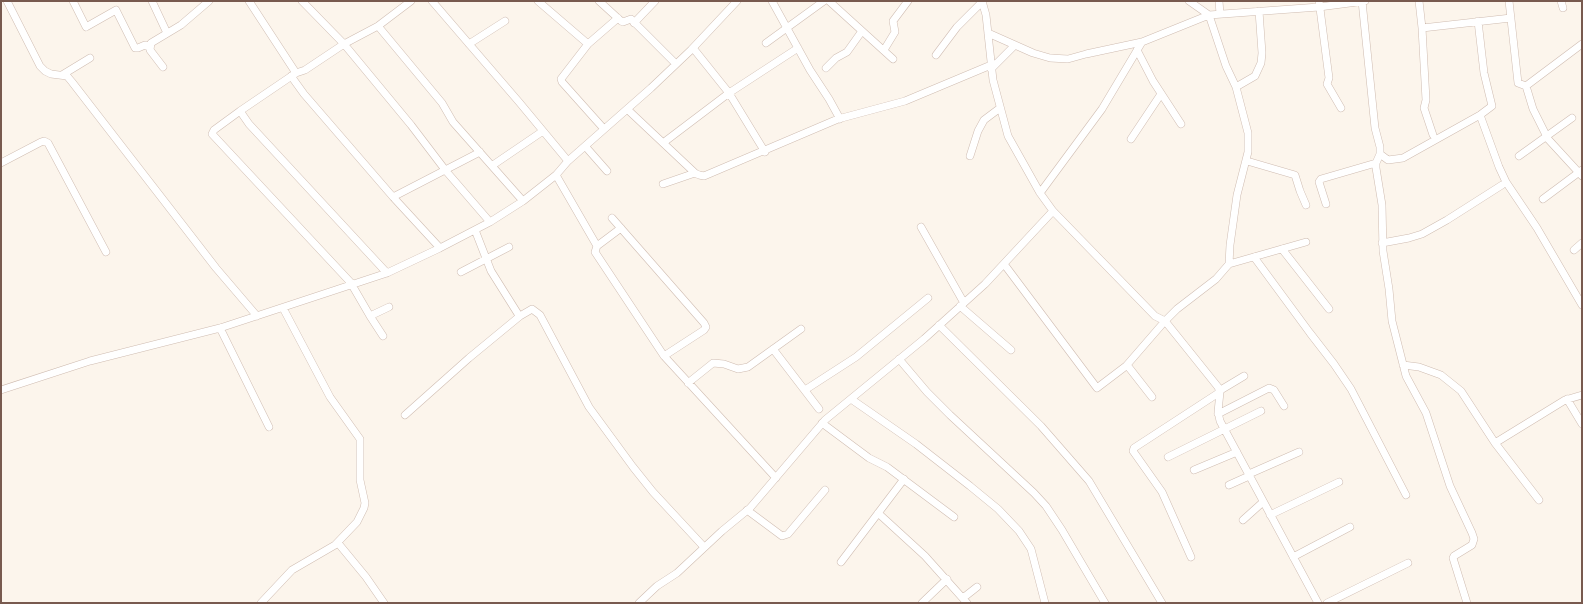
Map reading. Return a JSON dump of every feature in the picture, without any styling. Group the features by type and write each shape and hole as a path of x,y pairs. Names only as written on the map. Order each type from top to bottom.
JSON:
{"street":[{"path":"7,1 40,66 51,74 67,76 216,268 257,316"},
{"path":"73,1 86,27 116,10 135,48 144,45 149,47 163,67"},
{"path":"152,1 167,33"},
{"path":"149,47 151,43 181,25 209,1"},
{"path":"249,1 304,94 393,198 440,248"},
{"path":"302,1 344,44 411,125 446,171 490,222"},
{"path":"383,336 353,285 212,134 214,130 240,111 293,75 305,70 344,44 378,26 411,1"},
{"path":"432,1 568,161"},
{"path":"538,1 588,44"},
{"path":"600,1 623,22 631,19 676,64"},
{"path":"634,22 655,1"},
{"path":"1,390 90,361 220,328 353,285 387,273 475,230 523,201 556,175 568,161 651,88 693,48 737,1"},
{"path":"772,1 823,92 830,99 840,119"},
{"path":"766,43 824,1"},
{"path":"829,1 893,59"},
{"path":"884,50 895,32 893,21 908,1"},
{"path":"982,1 986,15 993,80 1008,136 1040,193 1053,211 1155,316 1166,321 1218,387 1218,414 1224,429 1318,603"},
{"path":"936,54 957,27 982,1"},
{"path":"1189,1 1209,15 1226,66 1236,87 1248,133 1247,161 1237,195 1229,264"},
{"path":"1219,1 1220,14"},
{"path":"988,33 1050,58 1068,59 1142,42 1209,15 1363,1 1375,128 1380,147 1380,154 1376,163 1382,205 1382,243 1392,321 1406,376 1426,413 1450,486 1474,539 1472,545 1453,558 1467,603"},
{"path":"1419,1 1426,100 1424,108 1433,135"},
{"path":"1510,1 1517,79 1518,83 1526,86"},
{"path":"1319,4 1329,78 1327,84 1341,108"},
{"path":"1236,87 1255,76 1261,63 1262,53 1259,11"},
{"path":"604,129 561,79 588,44 618,18"},
{"path":"1422,28 1511,18"},
{"path":"1380,154 1388,160 1403,158 1480,115 1488,110 1493,104 1484,73 1478,21"},
{"path":"469,44 505,22"},
{"path":"378,26 442,103 453,122 493,165 523,201"},
{"path":"826,68 836,58 847,52 862,31"},
{"path":"1040,193 1102,109 1142,42"},
{"path":"1526,86 1582,44"},
{"path":"627,109 695,173 704,176 765,152 840,119 905,101 991,67 1015,45"},
{"path":"693,48 729,93 765,152"},
{"path":"663,143 729,93 798,48"},
{"path":"1138,50 1153,82 1181,124"},
{"path":"62,75 90,58"},
{"path":"1526,86 1533,109 1547,137 1581,173 1543,199"},
{"path":"1131,140 1161,94"},
{"path":"970,156 978,131 984,120 1000,108"},
{"path":"240,111 249,124 387,273"},
{"path":"1480,115 1498,167 1506,182 1537,228 1582,305"},
{"path":"1519,156 1572,118"},
{"path":"493,165 543,131"},
{"path":"1,163 41,142 44,141 48,143 106,252"},
{"path":"585,146 607,171"},
{"path":"393,198 480,152"},
{"path":"1247,161 1295,175 1306,205"},
{"path":"1326,204 1319,182 1321,179 1376,163"},
{"path":"663,184 695,173"},
{"path":"556,175 597,246"},
{"path":"1382,243 1422,234 1502,185"},
{"path":"639,603 657,586 677,573 704,547 747,510 822,424 985,284 1053,211"},
{"path":"612,218 706,327 704,330 664,356"},
{"path":"921,227 962,304 1011,350"},
{"path":"621,228 597,246 594,252 664,356 776,478"},
{"path":"475,230 491,271 520,316"},
{"path":"1004,264 1095,387 1099,387 1127,365 1177,309 1216,279 1229,264 1306,242"},
{"path":"1574,250 1582,242"},
{"path":"461,272 509,247"},
{"path":"1282,249 1330,309"},
{"path":"1254,257 1351,389 1406,495"},
{"path":"804,390 856,357 928,298"},
{"path":"370,316 389,307"},
{"path":"261,603 292,570 338,543 357,522 365,503 360,480 360,439 330,398 283,308"},
{"path":"405,415 468,358 520,316 532,310 537,312 589,407 653,492 704,547"},
{"path":"939,325 1041,426 1089,481 1162,603"},
{"path":"220,328 269,427"},
{"path":"688,383 716,362 743,369 748,367 801,329"},
{"path":"773,349 819,409"},
{"path":"899,359 945,410 1046,506 1062,530 1104,603"},
{"path":"1127,365 1152,397"},
{"path":"1403,365 1419,367 1441,375 1456,386 1495,443 1539,500"},
{"path":"1191,557 1162,492 1133,451 1134,448 1244,376"},
{"path":"1218,414 1269,388 1274,390 1284,406"},
{"path":"1495,443 1567,399 1582,395"},
{"path":"851,399 916,444 970,486 998,509 1019,531 1031,549 1045,603"},
{"path":"1567,399 1582,424"},
{"path":"1168,457 1261,411"},
{"path":"822,424 869,458 887,467 954,517"},
{"path":"1194,470 1237,452"},
{"path":"1229,485 1299,452"},
{"path":"841,562 904,479"},
{"path":"1270,516 1339,482"},
{"path":"747,510 782,536 788,534 825,490"},
{"path":"1243,520 1263,502"},
{"path":"878,513 925,556 965,601 977,587"},
{"path":"1293,557 1350,527"},
{"path":"338,543 366,577 384,603"},
{"path":"1327,603 1408,563"},
{"path":"922,603 947,579"}]}
